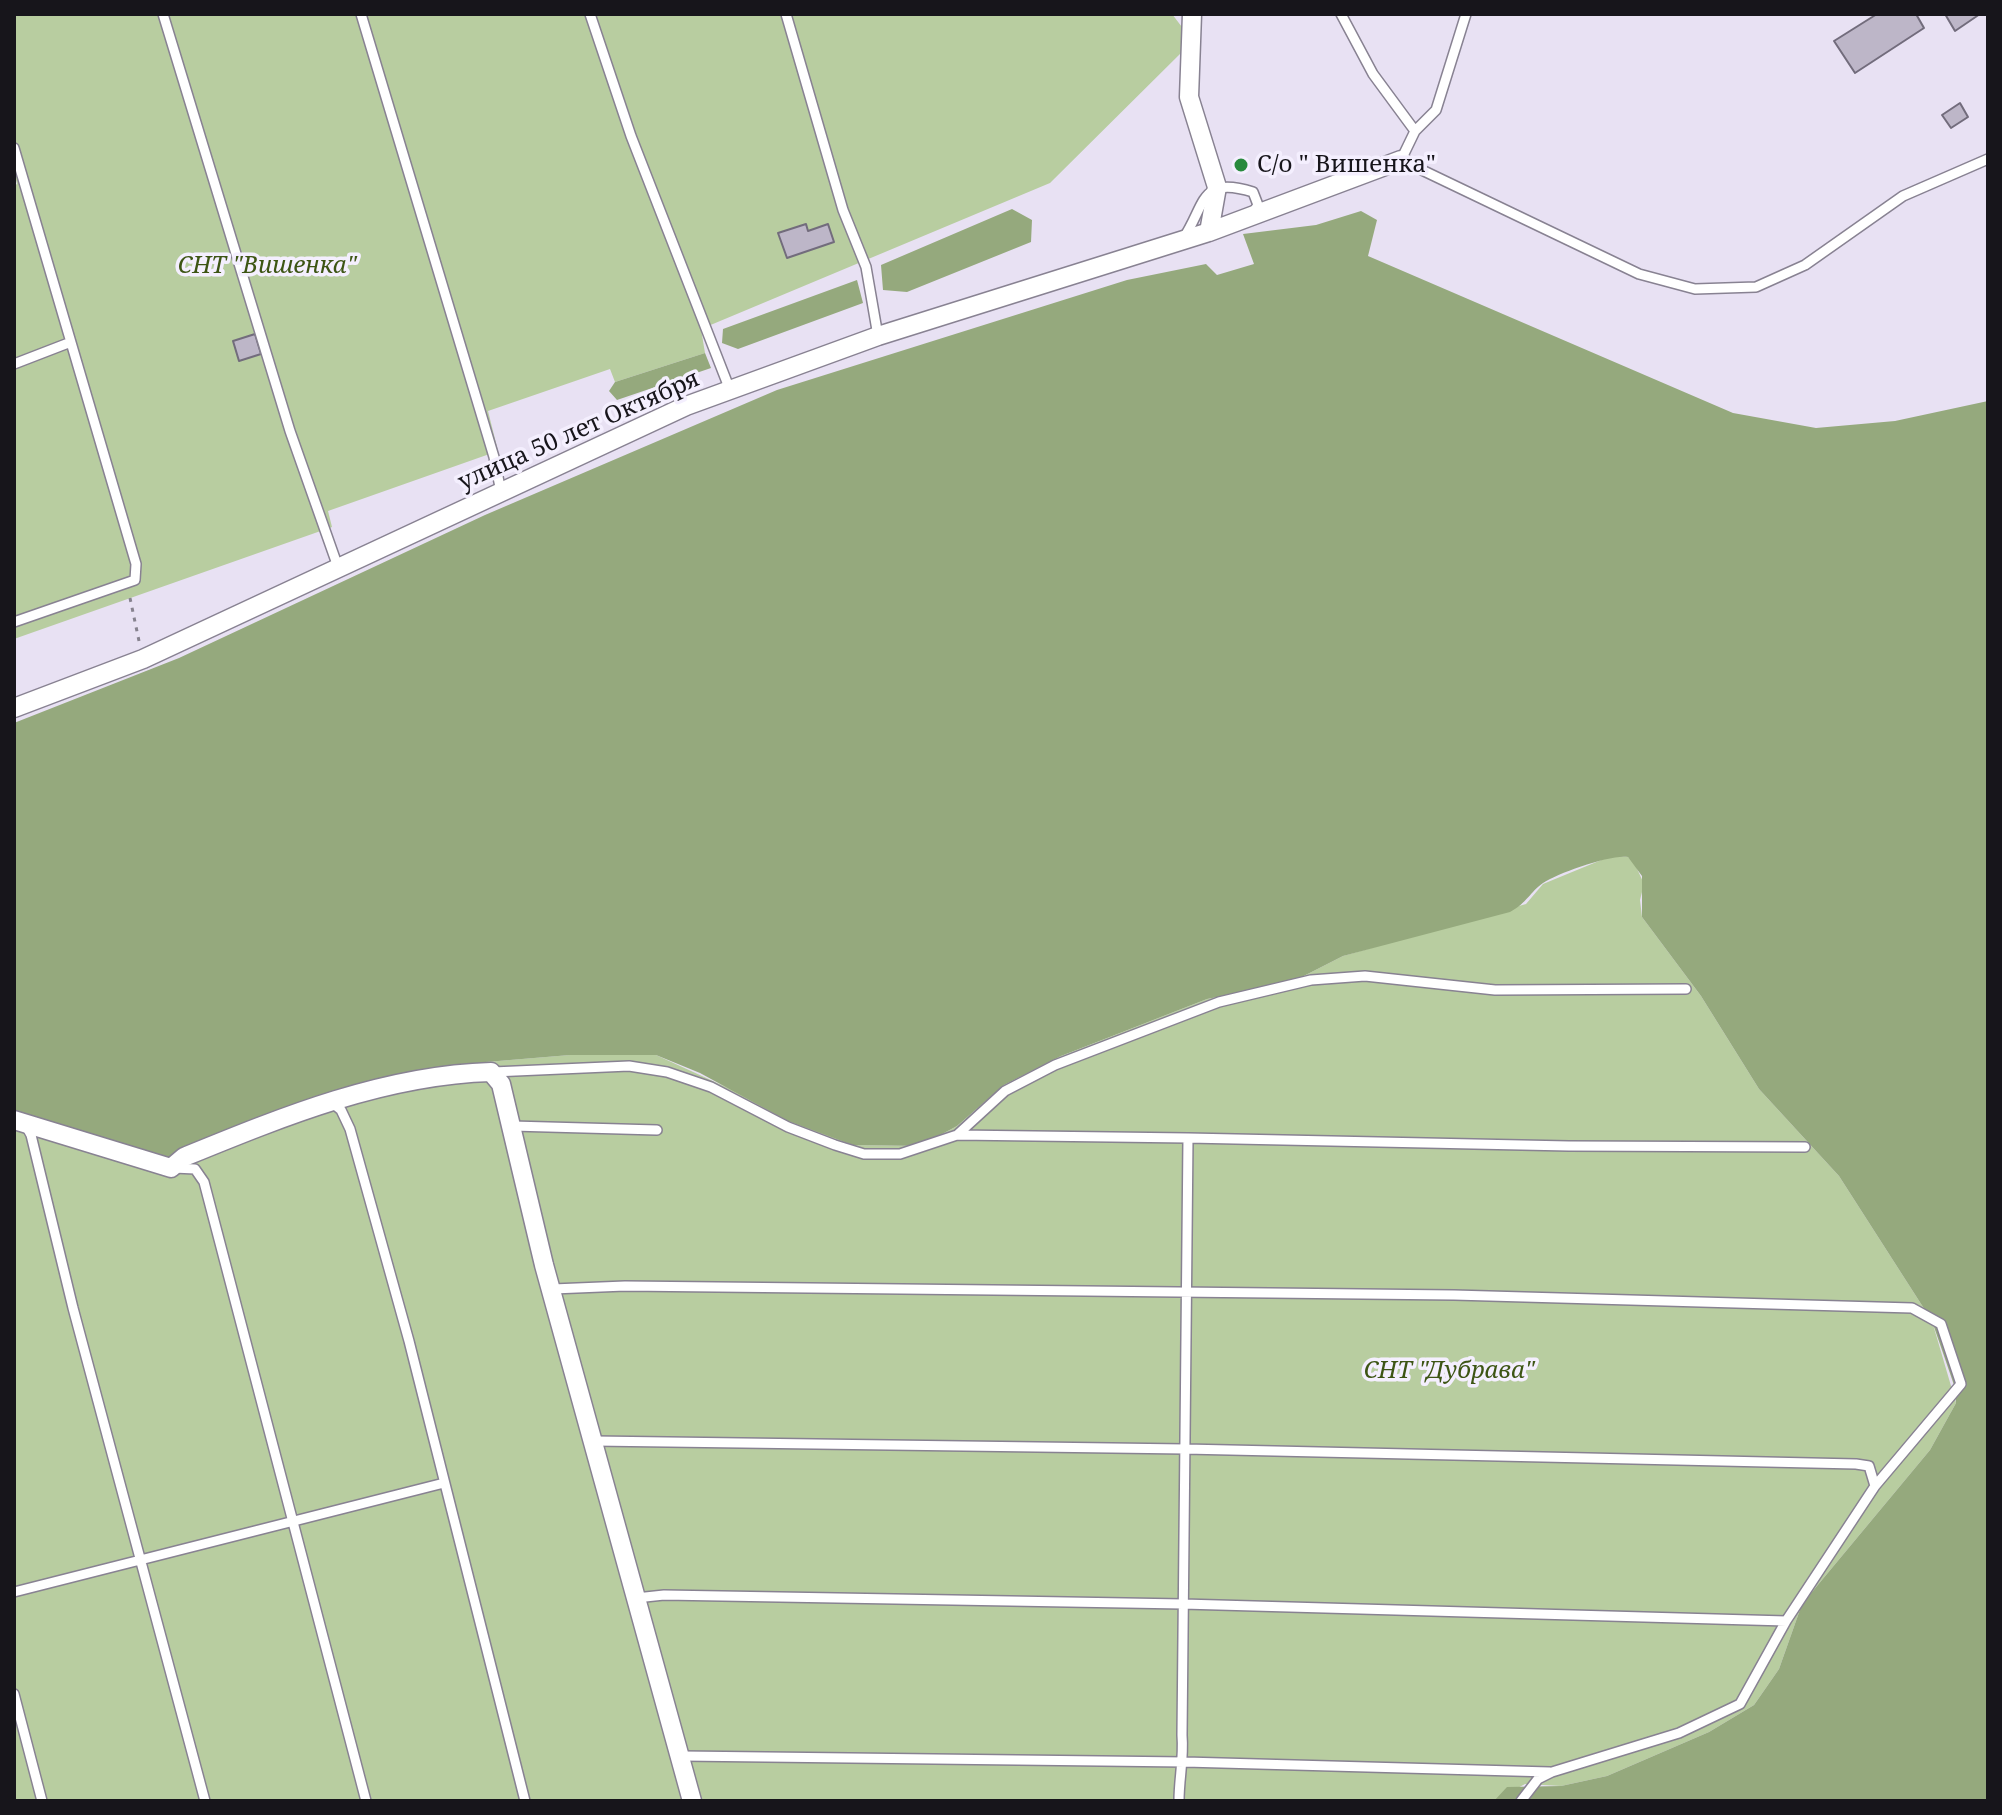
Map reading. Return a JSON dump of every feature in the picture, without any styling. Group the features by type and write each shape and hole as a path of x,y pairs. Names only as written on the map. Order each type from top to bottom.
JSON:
{"street":[{"path":"1188,19 1189,97 1217,187 1209,232"},
{"name":"улица 50 лет Октября","path":"14,708 143,659 686,406 878,336 1209,232 1401,160"},
{"path":"20,1122 171,1168 184,1157 294,1112 460,1073 491,1072 501,1084 544,1265 692,1801"}],"lane":[{"path":"163,14 286,417 338,567"},
{"path":"361,14 494,457 501,492"},
{"path":"590,14 631,136 730,390"},
{"path":"786,14 843,210 866,267 878,336"},
{"path":"1341,14 1373,74 1415,131"},
{"path":"1466,14 1436,110 1415,131 1401,160 1639,274 1695,289 1756,287 1805,265 1903,196 1981,165 1988,159"},
{"path":"14,148 136,564 135,580 14,622"},
{"path":"1181,241 1204,194 1217,187 1238,187 1253,192 1258,205 1250,216"},
{"path":"14,364 71,342"},
{"path":"957,1135 1005,1091 1055,1065 1219,1002 1311,980 1365,976 1495,990 1686,989"},
{"path":"491,1072 629,1066 667,1072 711,1087 788,1127 864,1154 900,1154 957,1135 1805,1147"},
{"path":"331,1102 341,1110 350,1129 409,1341 525,1801"},
{"path":"20,1122 31,1135 73,1308 143,1559 205,1801"},
{"path":"512,1126 657,1130"},
{"path":"1179,1801 1179,1775 1185,1762 1183,1604 1189,1292 1188,1138"},
{"path":"171,1168 195,1169 204,1182 366,1801"},
{"path":"553,1289 625,1286 1454,1295 1912,1308 1941,1324 1961,1384 1875,1486 1786,1621 1740,1704 1679,1733 1552,1772 1538,1779 1521,1801"},
{"path":"594,1441 1185,1449 1856,1464 1869,1466 1875,1486"},
{"path":"14,1592 444,1483"},
{"path":"636,1598 664,1595 1183,1604 1786,1621"},
{"path":"14,1694 42,1801"},
{"path":"682,1756 1185,1762 1552,1772"}],"path":[{"path":"127,583 143,659"}],"green space":[{"name":"СНТ \"Вишенка\"","path":"14,14 1172,14 1185,31 1183,51 1050,183 701,329 705,353 615,382 610,369 488,411 498,451 328,511 332,527 14,639 14,186 17,184 14,172"},
{"path":"1012,209 1032,220 1031,242 907,292 883,290 881,265"},
{"path":"1361,211 1377,220 1368,256 1733,413 1816,428 1895,421 1988,401 1988,1801 1494,1801 1507,1787 1561,1786 1607,1776 1709,1732 1754,1705 1779,1669 1802,1604 1930,1450 1956,1403 1954,1385 1932,1321 1839,1176 1759,1089 1701,996 1642,917 1642,876 1628,857 1598,861 1550,879 1510,912 1343,956 1290,983 1207,999 1061,1056 1004,1085 957,1126 920,1146 853,1145 788,1121 700,1073 656,1055 570,1055 486,1062 339,1096 165,1159 14,1115 14,723 179,658 485,515 777,390 1127,280 1206,264 1217,275 1254,264 1243,234 1316,225"},
{"path":"857,280 863,303 738,349 722,343 723,329"},
{"path":"705,353 711,368 617,400 609,391 615,382"},
{"name":"СНТ \"Дубрава\"","path":"1611,856 1628,857 1634,862 1644,884 1640,900 1642,917 1701,996 1759,1089 1839,1176 1932,1321 1956,1403 1930,1450 1802,1604 1779,1669 1754,1705 1709,1732 1607,1776 1561,1786 1525,1784 1494,1801 14,1801 14,1115 339,1096 486,1062 570,1055 656,1055 853,1145 920,1146 957,1126 1004,1085 1061,1056 1207,999 1290,983 1343,956 1526,904 1543,884"}],"building":[{"path":"1877,14 1916,14 1924,28 1855,73 1834,41"},
{"path":"1945,14 1980,14 1955,31"},
{"path":"1960,103 1968,117 1951,128 1942,115"},
{"path":"806,224 808,231 828,224 834,242 787,258 778,233"},
{"path":"255,334 261,354 239,361 233,341"}],"place":[{"name":"С/о \" Вишенка\"","path":"1241,165"}]}
